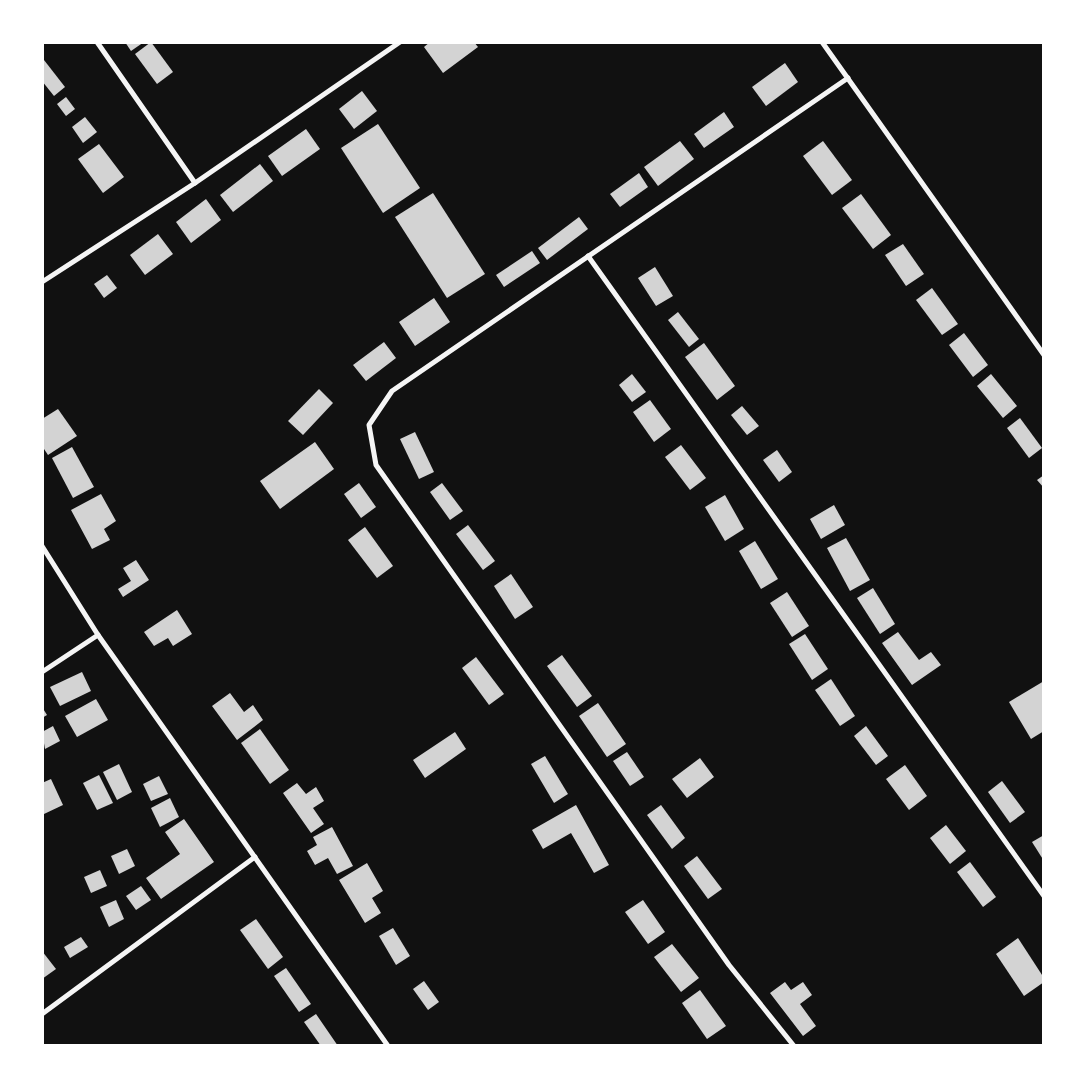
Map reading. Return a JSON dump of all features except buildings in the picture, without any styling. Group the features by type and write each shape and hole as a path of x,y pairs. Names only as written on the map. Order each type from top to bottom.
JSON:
{"street":[{"path":"97,42 195,183"},
{"path":"42,282 195,183 400,42"},
{"path":"822,42 1044,355"},
{"path":"794,1046 729,965 376,465 369,425 392,391 848,78"},
{"path":"588,256 1044,896"},
{"path":"42,546 98,635 388,1046"},
{"path":"42,672 98,635"},
{"path":"42,1014 255,857"}]}
